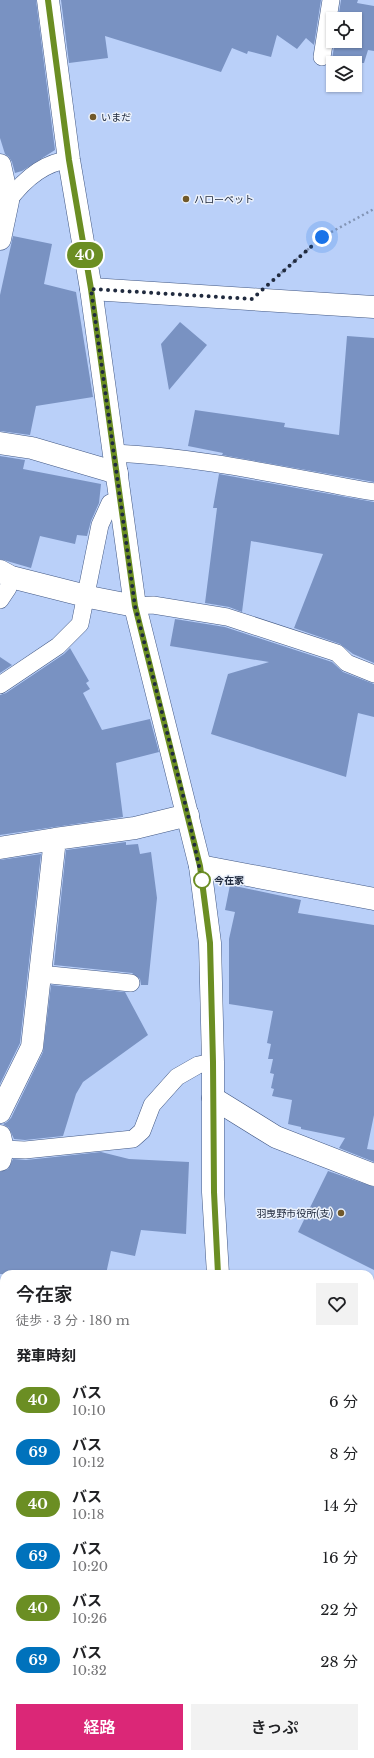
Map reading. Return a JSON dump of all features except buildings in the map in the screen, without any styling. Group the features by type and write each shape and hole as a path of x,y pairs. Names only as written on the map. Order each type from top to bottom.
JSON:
{"street":[{"path":"48,0 69,160 91,289 135,606 200,866 210,943 214,1192 218,1270"},
{"path":"0,165 8,201 0,240"},
{"path":"91,289 374,307"},
{"path":"0,443 116,463"},
{"path":"6,574 86,596 135,606"},
{"path":"0,848 134,828 188,815"},
{"path":"0,1112 32,1047 55,839"},
{"path":"200,866 374,899"},
{"path":"213,1098 276,1137 374,1175"}],"lane":[{"path":"322,57 331,0"},
{"path":"8,201 20,185 44,168 60,161 69,160"},
{"path":"116,463 140,454 220,465 374,492"},
{"path":"0,685 58,646 80,624 100,525 110,503 120,499"},
{"path":"0,600 8,588 6,574"},
{"path":"135,606 153,605 227,617 337,653 346,663 374,674"},
{"path":"40,974 131,983"},
{"path":"1,1148 25,1150 133,1140 142,1131 152,1105 177,1077 198,1065 213,1062"}],"path":[{"path":"252,299 322,237 374,209"}],"bus line":[{"name":"40","path":"48,0 69,160 91,289 115,453 135,606 200,866 210,943 214,1192 218,1270"}],"place":[{"name":"いまだ","path":"93,117"},
{"name":"ハローペット","path":"186,199"},
{"name":"今在家","path":"202,880"},
{"name":"羽曳野市役所(支)","path":"341,1213"}],"route":[{"path":"202,880 188,815 135,606 115,453 91,289 252,299 322,237"}]}
